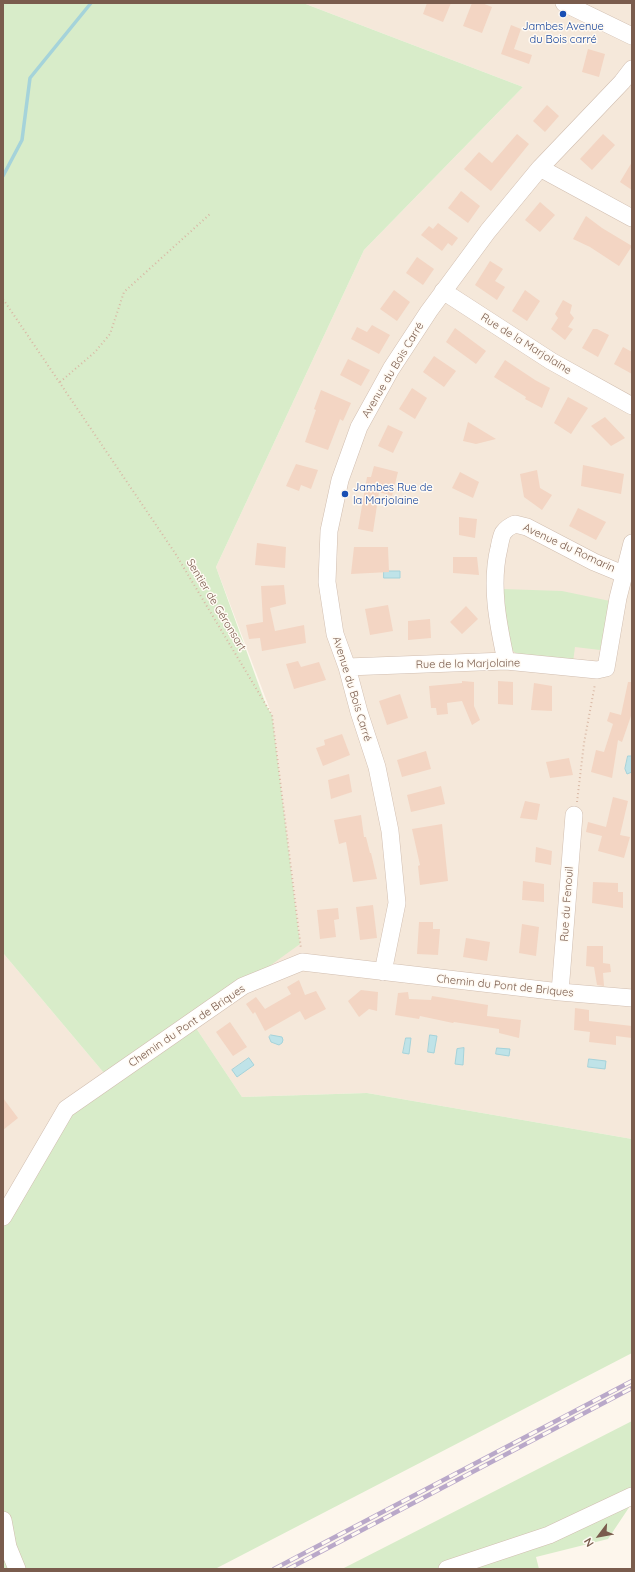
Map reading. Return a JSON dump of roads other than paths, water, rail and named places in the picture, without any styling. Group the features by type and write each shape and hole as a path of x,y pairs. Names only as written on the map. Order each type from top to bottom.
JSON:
{"street":[{"path":"564,3 632,37 632,47"},
{"name":"Avenue du Bois Carré","path":"383,972 397,903 390,831 377,767 359,712 347,667 335,634 326,582 329,531 340,480 359,427 391,369 443,291 488,231 540,168 622,82 632,69"},
{"path":"540,168 632,218"},
{"name":"Rue de la Marjolaine","path":"443,291 551,361 632,406"},
{"name":"Avenue du Romarin","path":"506,661 500,636 494,589 497,555 502,535 508,527 515,524 527,527 594,562 623,574"},
{"path":"623,574 632,543"},
{"name":"Rue de la Marjolaine","path":"347,667 506,661 597,670 606,668 623,574"},
{"name":"Rue du Fenouil","path":"560,992 574,815"},
{"name":"Chemin du Pont de Briques","path":"3,1217 66,1109 243,986 302,962 560,992 632,998"},
{"path":"447,1569 549,1534 632,1496"},
{"path":"3,1520 8,1547 17,1569"}],"water":[{"path":"384,571 400,571 400,578 384,578"},
{"path":"628,756 632,756 632,772 627,774 625,769"},
{"path":"271,1035 282,1037 282,1043 279,1045 271,1042 269,1037"},
{"path":"430,1035 437,1036 434,1053 428,1052"},
{"path":"406,1038 411,1038 409,1054 403,1053"},
{"path":"464,1048 463,1065 455,1064 457,1049"},
{"path":"497,1048 510,1049 509,1056 496,1054"},
{"path":"249,1058 254,1065 237,1077 232,1070"},
{"path":"589,1059 606,1061 605,1069 588,1067"}],"waterway":[{"path":"3,176 22,140 30,78 91,3"}],"railway":[{"path":"274,1569 632,1381"},
{"path":"288,1569 632,1388"}],"place":[{"name":"Jambes Avenue du Bois carré","path":"563,14"},
{"name":"Jambes Rue de la Marjolaine","path":"345,494"}]}
